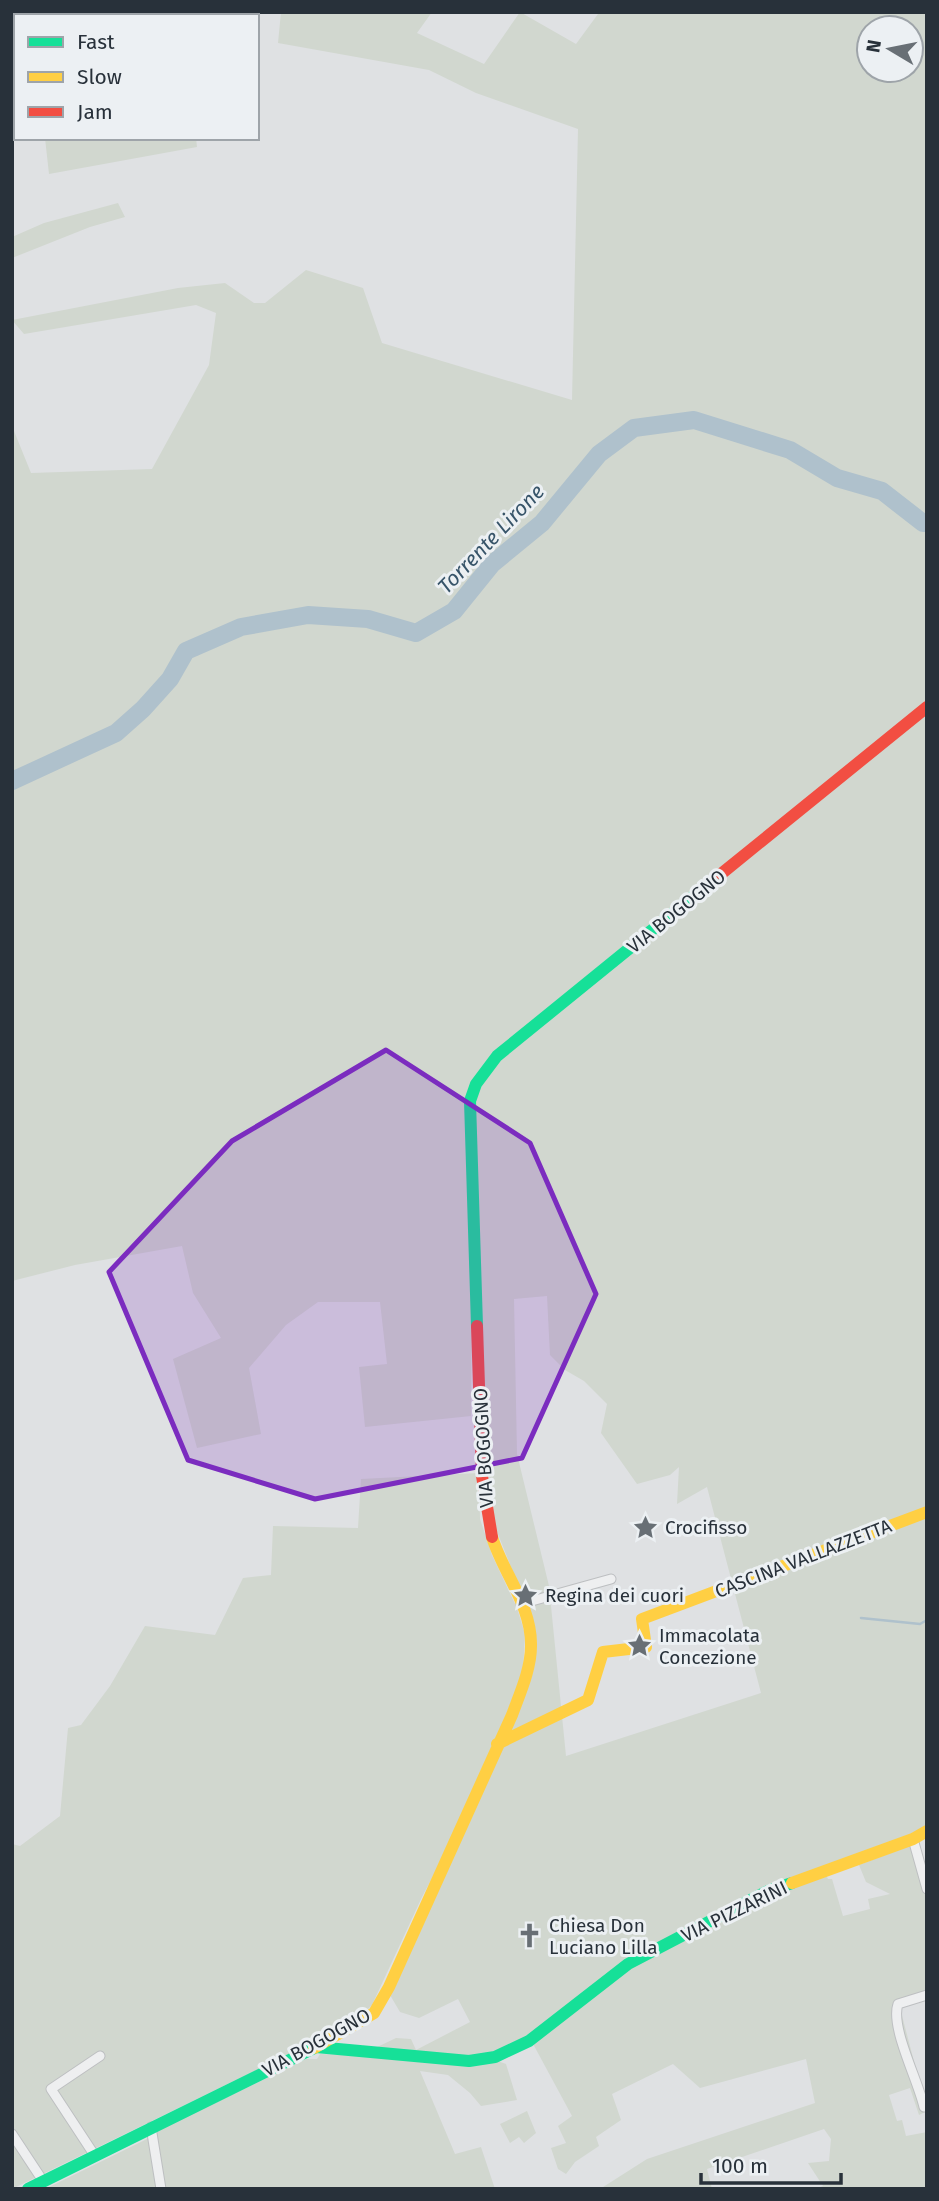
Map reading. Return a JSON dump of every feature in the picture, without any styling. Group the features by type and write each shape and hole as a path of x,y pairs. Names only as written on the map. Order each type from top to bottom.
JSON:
{"main road":[{"name":"VIA BOGOGNO","path":"28,2189 316,2047 377,2009 512,1715 527,1673 531,1645 521,1604 498,1554 486,1517 470,1101 476,1084 497,1056 927,707"},
{"name":"CASCINA VALLAZZETTA","path":"497,1744 588,1700 603,1652 646,1647 642,1619 927,1513"},
{"name":"VIA PIZZARINI","path":"316,2047 469,2061 495,2057 529,2041 628,1964 768,1891 914,1839 927,1831"}],"street":[{"path":"521,1604 611,1579"},
{"path":"914,1839 927,1888"},
{"path":"924,2107 898,2031 896,2011 898,2004 927,1995"},
{"path":"95,2155 51,2089 100,2056"},
{"path":"151,2127 161,2189"},
{"path":"12,2134 43,2181"}],"highlighted area":[{"path":"386,1050 530,1143 596,1294 522,1458 315,1499 188,1460 109,1272 232,1141"}],"shaded area":[{"path":"12,12 203,12 14,14 12,110"},
{"path":"281,12 432,12 417,33 484,64 520,12 576,44 598,14 596,12 927,12 927,1826 913,1837 768,1889 627,1962 551,2022 494,2054 470,2058 371,2050 396,2038 411,2039 416,2050 470,2022 458,1999 419,2018 400,2012 390,1995 513,1720 532,1620 494,1524 488,1482 472,1251 471,1416 365,1427 359,1367 387,1364 380,1302 318,1302 286,1325 249,1368 261,1434 197,1448 173,1359 221,1338 193,1293 182,1246 75,1265 12,1281 12,426 31,473 152,469 209,365 216,313 196,305 24,334 12,320 178,288 225,283 254,303 265,303 306,270 363,288 382,343 572,400 578,129 476,93 429,70 278,43","holes":["547,1296 550,1355 565,1370 584,1381 607,1404 601,1433 637,1484 670,1475 679,1467 677,1504 707,1487 761,1693 566,1756 549,1586 517,1454 514,1299"]},
{"path":"45,140 196,140 197,147 49,174"},
{"path":"118,203 125,217 90,227 12,258 12,237 44,223"},
{"path":"479,1473 480,1519 525,1634 523,1673 463,1820 422,1897 372,2005 355,2022 12,2189 12,1844 20,1846 60,1816 68,1728 81,1725 110,1686 145,1626 215,1635 243,1578 271,1575 273,1526 358,1528 361,1479"},
{"path":"911,1845 927,1902 927,1997 900,2008 927,2111 919,2115 910,2088 889,2095 897,2121 902,2120 906,2136 927,2132 927,2189 814,2189 823,2186 808,2163 829,2161 831,2139 824,2129 707,2169 712,2189 600,2189 647,2159 815,2103 806,2059 700,2088 673,2064 612,2094 621,2120 596,2137 599,2146 575,2162 566,2174 558,2169 551,2148 566,2143 558,2126 572,2116 532,2042 622,1971 769,1896 826,1875 828,1879 832,1879 843,1916 870,1909 868,1899 890,1894 866,1882 859,1865"},
{"path":"320,2054 495,2060 506,2064 517,2100 481,2106 448,2075 420,2071 455,2154 481,2147 495,2189 164,2189 155,2132 306,2059 317,2059"},
{"path":"527,2111 536,2133 524,2143 519,2137 510,2143 500,2124"},
{"path":"151,2137 159,2189 45,2189"}],"waterway":[{"name":"Torrente Lirone","path":"12,781 116,733 143,709 170,679 186,651 241,627 308,615 368,619 416,633 454,611 492,564 542,523 599,454 634,428 694,420 790,450 837,478 882,491 923,523 927,523"},
{"path":"861,1618 920,1624 927,1620"}],"traffic: fast":[{"path":"477,1326 470,1101 476,1084 497,1056 721,874"},
{"path":"316,2047 469,2061 495,2057 529,2041 628,1964 768,1891 792,1883"},
{"path":"28,2189 314,2048"}],"traffic: slow":[{"path":"497,1744 588,1700 603,1652 646,1647 642,1619 927,1512"},
{"path":"314,2048 374,2013 389,1987 522,1690 531,1655 530,1631 522,1603 492,1537"},
{"path":"792,1883 913,1839 927,1831"}],"traffic: jam":[{"path":"721,874 927,707"},
{"path":"477,1326 482,1476 492,1537"}],"place":[{"name":"Crocifisso","path":"645,1527"},
{"name":"Regina dei cuori","path":"525,1595"},
{"name":"Immacolata Concezione","path":"639,1646"},
{"name":"Chiesa Don Luciano Lilla","path":"529,1936"}]}
